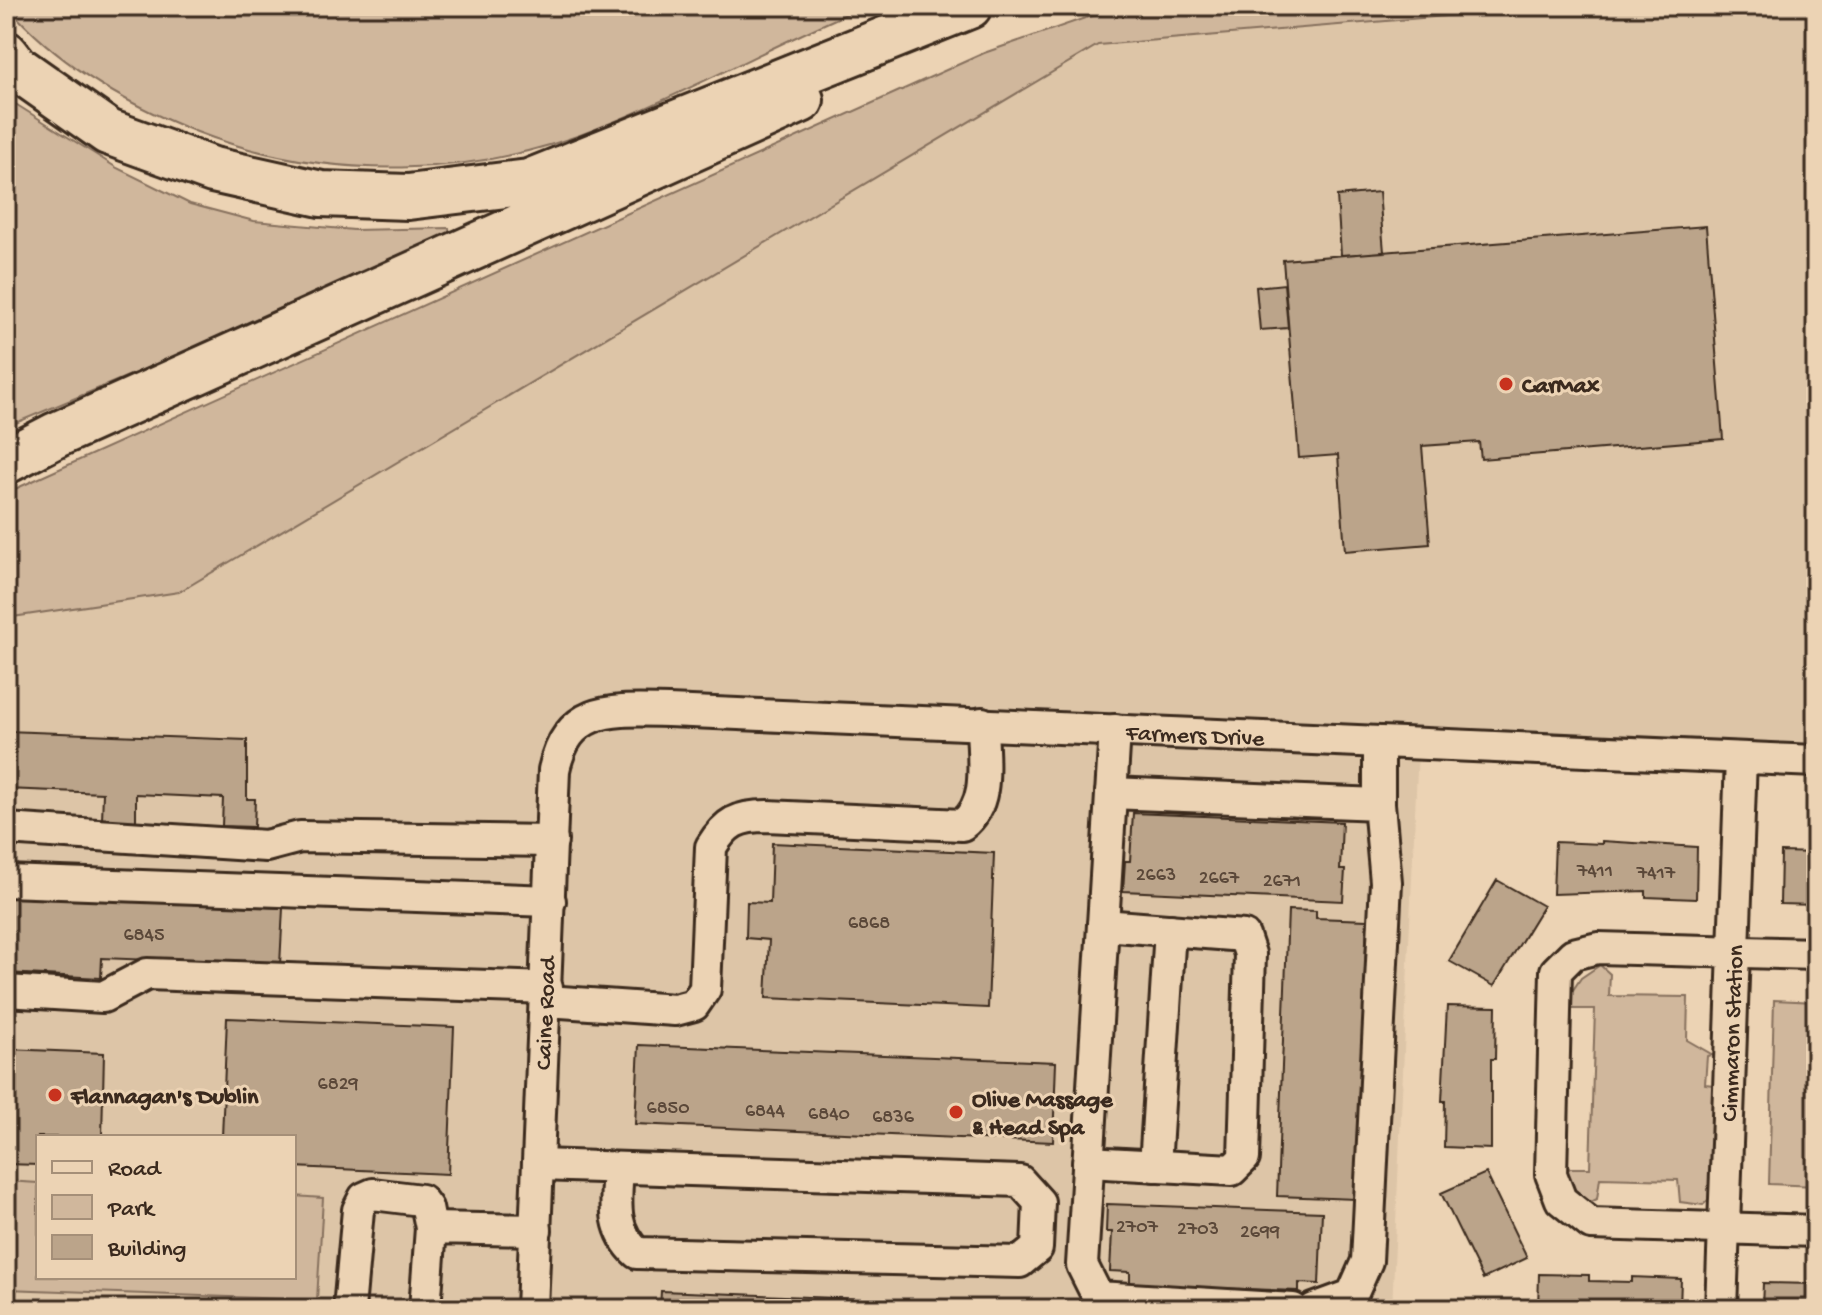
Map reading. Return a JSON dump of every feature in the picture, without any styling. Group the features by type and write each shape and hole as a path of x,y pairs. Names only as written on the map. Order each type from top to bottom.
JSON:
{"highway":[{"path":"6,54 17,68 108,132 213,170 321,194 408,197 529,182 969,6"},
{"path":"6,461 56,435 787,109 909,30"}],"street":[{"name":"Farmers Drive","path":"577,724 613,710 982,723 1816,761"},
{"path":"6,991 103,997 147,974 547,995 675,1010 694,1005 705,989 711,847 721,829 741,816 962,825 975,816 982,797 982,723"},
{"name":"Caine Road","path":"532,1309 554,770 560,744 577,724"},
{"path":"1115,730 1082,1265 1098,1297 1293,1309"},
{"path":"1314,1309 1352,1295 1367,1261 1386,882 1379,804 1379,742"},
{"name":"Cimmaron Station","path":"1721,1309 1741,758"},
{"path":"1111,793 1379,804"},
{"path":"6,829 266,846 300,837 552,841"},
{"path":"6,881 550,901"},
{"path":"1088,1162 1232,1170 1244,1158 1250,954 1244,936 1103,925"},
{"path":"1155,1166 1170,930"},
{"path":"1816,954 1598,948 1573,954 1556,971 1551,1174 1561,1200 1591,1224 1816,1231"},
{"path":"539,1165 1020,1181 1039,1202 1037,1248 1020,1262 637,1253 624,1241 615,1215 618,1168"},
{"path":"349,1309 358,1210 364,1198 373,1194 421,1200 427,1208 431,1228 425,1309"},
{"path":"431,1228 536,1230"}],"shaded area":[{"path":"1566,6 1816,6 1816,764 1418,749 1392,1309 6,1309 6,618 179,592 1098,45"}],"green space":[{"path":"7,6 865,6 639,111 557,143 506,156 402,168 298,160 247,148 170,121 94,81 48,47"},
{"path":"1145,6 1566,6 1098,45 179,592 6,618 6,493 984,53 1088,17"},
{"path":"6,98 117,168 190,204 254,221 354,230 449,228 450,237 320,296 6,427"},
{"path":"1600,965 1610,974 1609,996 1688,997 1687,1040 1713,1055 1707,1056 1705,1084 1713,1085 1709,1199 1703,1205 1680,1202 1678,1180 1600,1178 1597,1199 1589,1203 1571,1193 1562,1175 1570,1168 1590,1168 1595,1009 1572,1009 1569,996 1581,978"},
{"path":"1774,1000 1816,1002 1816,1186 1769,1184"},
{"path":"6,1181 36,1183 36,1279 296,1279 296,1196 323,1198 317,1300 6,1289"}],"building":[{"path":"1379,192 1384,252 1341,255 1337,196"},
{"name":"CarMax","path":"1706,226 1723,439 1481,459 1479,442 1422,446 1430,544 1345,551 1338,455 1299,458 1283,260"},
{"path":"1284,284 1288,328 1260,330 1256,287"},
{"path":"6,731 247,740 247,799 255,799 254,827 222,826 223,798 136,794 136,821 102,820 103,793 6,789"},
{"path":"1133,813 1342,822 1340,870 1345,870 1343,901 1123,891 1125,861 1130,861"},
{"path":"1602,841 1697,847 1696,899 1646,897 1646,891 1553,894 1555,842 1602,844"},
{"path":"772,843 994,853 988,1008 766,998 769,940 746,938 747,902 770,903"},
{"path":"1781,852 1816,853 1816,905 1780,904"},
{"path":"1497,880 1543,906 1494,986 1449,961"},
{"path":"6,895 283,908 280,965 102,958 101,978 6,973"},
{"path":"1288,910 1316,911 1316,918 1367,920 1356,1199 1277,1196"},
{"path":"1447,1006 1496,1007 1495,1059 1491,1059 1491,1149 1444,1147 1445,1101 1442,1101"},
{"path":"227,1018 454,1027 448,1174 296,1167 296,1135 222,1135"},
{"path":"639,1045 1056,1062 1053,1142 635,1124"},
{"name":"Flannagan's Dublin","path":"6,1049 104,1053 102,1135 36,1135 36,1165 6,1164"},
{"path":"1486,1173 1527,1258 1483,1279 1441,1193"},
{"path":"1107,1204 1322,1212 1319,1284 1299,1283 1299,1291 1130,1285 1130,1272 1110,1271 1112,1232 1106,1232"},
{"path":"1539,1274 1589,1275 1589,1281 1632,1282 1632,1277 1681,1279 1680,1309 1538,1309"},
{"path":"1763,1283 1813,1284 1816,1309 1762,1309"},
{"path":"661,1291 1009,1305 1009,1309 660,1309"}],"place":[{"name":"CarMax","path":"1506,384"},
{"name":"Flannagan's Dublin","path":"55,1095"},
{"name":"Olive Massage & Head Spa","path":"956,1112"}]}
